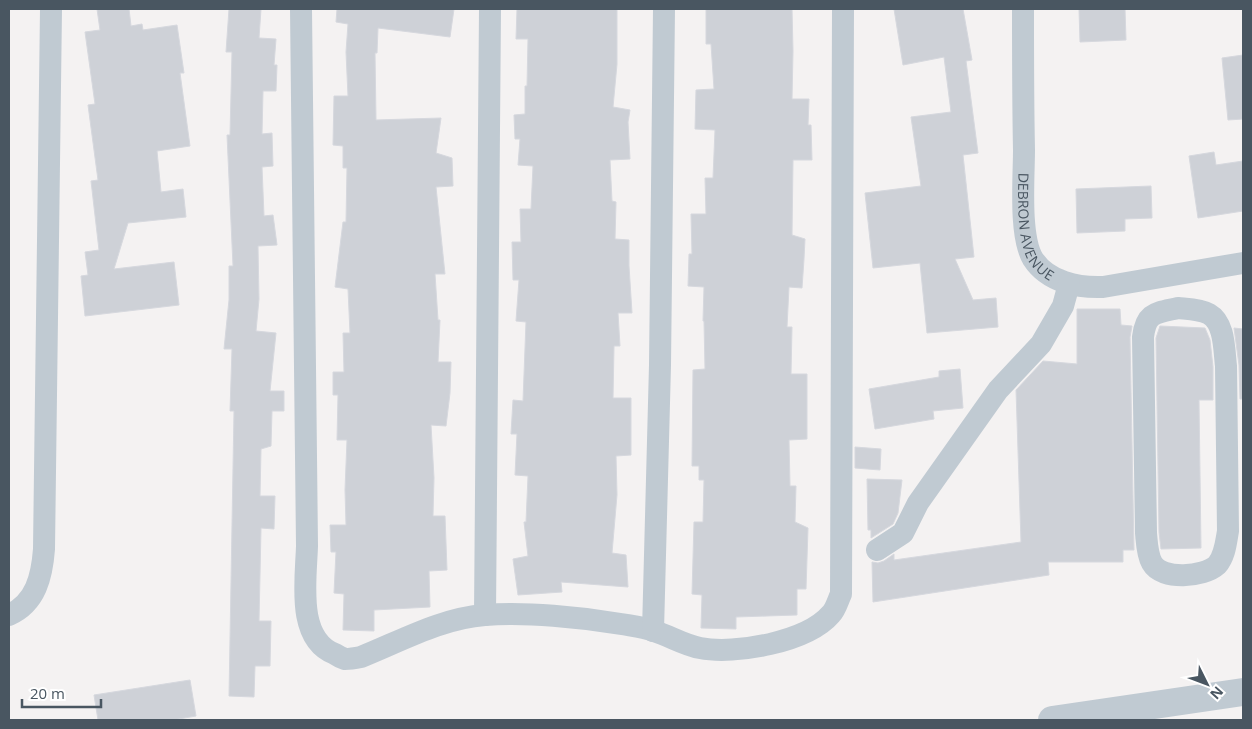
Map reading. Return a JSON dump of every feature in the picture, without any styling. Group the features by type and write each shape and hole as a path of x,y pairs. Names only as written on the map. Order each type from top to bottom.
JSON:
{"street":[{"path":"9,615 24,604 34,592 40,580 44,549 51,9"},
{"path":"300,9 306,611 311,632 319,645 328,652 345,659 361,657 454,620 485,615 548,616 620,624 654,631 679,642 701,648 734,649 791,639 814,629 832,613 841,594 843,9"},
{"path":"485,615 490,9"},
{"path":"654,631 660,365 664,9"},
{"name":"DEBRON AVENUE","path":"1023,9 1024,202 1027,241 1032,257 1041,270 1069,284 1086,288 1103,287 1243,263"},
{"path":"1175,275 1178,308"},
{"path":"877,550 903,533 918,503 998,390 1041,344 1063,306 1069,284"},
{"path":"1178,308 1199,310 1210,315 1218,325 1223,341 1226,366 1228,531 1226,544 1217,564 1205,572 1171,575 1159,571 1152,564 1146,539 1144,338 1145,326 1153,314 1178,308"},
{"path":"1052,720 1243,692"}],"building":[{"path":"97,9 129,9 131,26 142,24 143,30 177,25 184,73 180,73 190,146 157,151 161,192 183,189 186,217 128,223 114,269 174,262 179,305 85,316 81,276 88,275 85,252 99,250 91,181 98,180 88,105 95,104 85,32 100,30"},
{"path":"229,9 261,9 259,38 276,39 274,65 277,65 276,91 263,91 262,134 272,133 273,166 262,167 264,216 273,215 277,245 258,246 259,299 256,331 276,333 270,391 284,391 284,411 272,411 271,446 261,449 260,496 275,496 274,529 261,528 259,621 271,621 270,666 255,666 254,697 229,696 234,411 230,411 232,349 224,349 229,300 229,266 233,266 227,135 230,135 232,52 226,52"},
{"path":"337,9 454,9 450,37 378,28 377,53 375,53 376,120 441,118 436,153 452,158 453,186 436,187 445,274 435,274 438,320 440,320 438,362 451,362 446,426 431,425 434,478 433,516 445,516 447,570 429,571 430,607 374,610 374,631 343,630 344,594 334,593 336,552 331,552 330,525 346,525 347,440 337,440 338,395 333,395 333,372 344,372 343,333 350,333 348,289 335,287 343,222 346,222 347,168 343,168 343,146 333,145 334,96 348,96 346,52 348,24 336,22"},
{"path":"517,9 617,9 617,64 613,107 630,110 628,122 630,159 610,160 612,201 616,202 615,239 629,240 632,313 618,313 620,346 614,346 613,398 631,398 631,455 616,456 617,495 612,553 626,555 628,587 561,582 562,592 518,595 513,559 528,556 524,522 526,522 528,476 515,475 517,434 511,434 513,400 523,401 526,322 516,321 519,280 513,280 512,242 521,242 520,209 531,209 533,166 518,165 520,139 515,139 514,115 525,114 528,39 516,39"},
{"path":"706,9 792,9 792,99 809,99 808,125 811,125 812,160 793,160 792,235 805,239 802,288 789,287 787,327 792,327 791,374 807,374 807,439 789,440 790,486 796,486 795,522 808,528 806,589 797,589 797,615 736,617 736,629 701,628 702,595 692,594 694,522 703,522 704,480 699,480 699,466 692,466 693,370 705,369 704,287 688,286 689,254 692,254 691,214 706,214 705,178 713,178 715,130 695,129 696,90 714,89 711,44 706,44"},
{"path":"894,9 963,9 972,60 966,61 978,153 963,155 974,257 955,259 973,300 996,298 998,327 927,333 920,263 873,268 865,193 921,186 911,117 951,112 944,57 903,65"},
{"path":"1079,9 1125,9 1126,40 1080,42"},
{"path":"1243,55 1243,119 1228,120 1222,58"},
{"path":"1214,152 1216,165 1243,161 1243,211 1198,218 1189,156"},
{"path":"1151,186 1152,218 1125,219 1125,231 1077,233 1076,189"},
{"path":"1077,309 1120,309 1121,325 1132,326 1130,337 1134,550 1123,550 1123,562 1048,562 1049,575 873,602 872,562 884,561 894,554 894,560 1021,542 1016,390 1043,361 1077,364"},
{"path":"1160,326 1205,328 1210,340 1213,367 1213,400 1199,400 1201,548 1161,549 1159,532 1156,338"},
{"path":"1234,328 1243,329 1243,399 1240,399 1239,365"},
{"path":"960,369 963,408 933,411 934,419 875,429 869,389 939,377 939,371"},
{"path":"855,447 881,449 880,470 855,468"},
{"path":"867,479 902,480 898,513 893,524 871,538 871,530 868,530"},
{"path":"190,680 196,716 173,720 98,720 94,695"}]}
